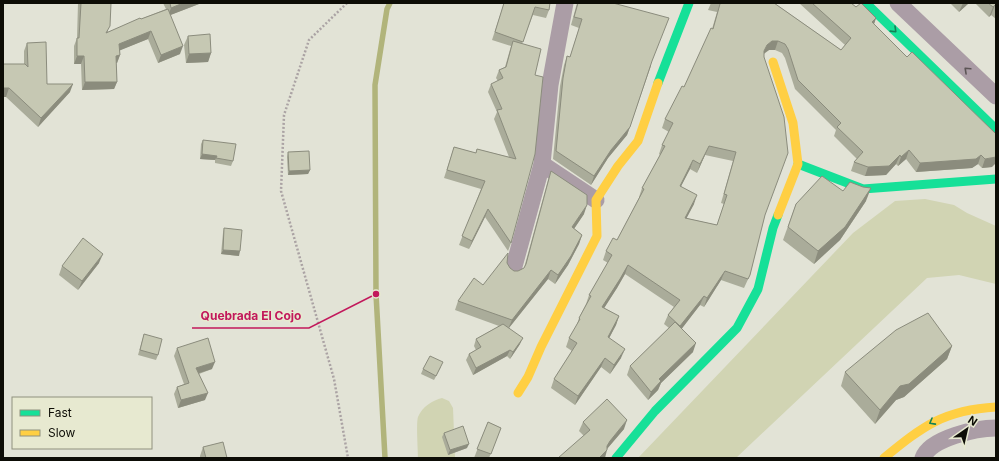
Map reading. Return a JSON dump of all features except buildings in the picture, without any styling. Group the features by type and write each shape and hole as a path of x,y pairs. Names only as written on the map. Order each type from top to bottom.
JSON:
{"street":[{"path":"513,270 542,164 550,85 565,3"},
{"path":"518,393 528,377 597,236 596,200 618,166 638,141 661,74 689,3"},
{"path":"866,3 996,129"},
{"path":"898,3 996,96"},
{"path":"616,458 655,411 737,328 758,289 773,228 798,164 793,123 772,62"},
{"path":"542,164 596,200"},
{"path":"798,164 863,189 996,179"},
{"path":"884,458 924,426 951,413 966,409 996,407"},
{"path":"923,458 924,454 935,446 959,433 996,428"}],"path":[{"path":"347,3 309,40 284,115 282,192 334,379 348,458"}],"green space":[{"path":"925,199 954,205 967,213 996,226 996,284 959,275 927,278 736,458 638,458 853,233 895,201"},
{"path":"442,398 449,401 453,408 455,458 418,458 418,417 428,404"}],"waterway":[{"path":"385,458 376,294 375,85 387,9 390,3"}],"traffic: fast":[{"path":"658,83 689,3"},
{"path":"866,3 996,129"},
{"path":"798,164 863,189 996,179"},
{"path":"616,458 655,411 737,328 758,289 773,228 778,215"}],"traffic: slow":[{"path":"773,62 793,123 798,164 778,215"},
{"path":"518,393 528,377 541,347 597,236 596,200 618,166 638,141 658,83"},
{"path":"884,458 923,429 948,416 962,412 996,407"}],"place":[{"name":"Quebrada El Cojo","path":"376,294"}]}
